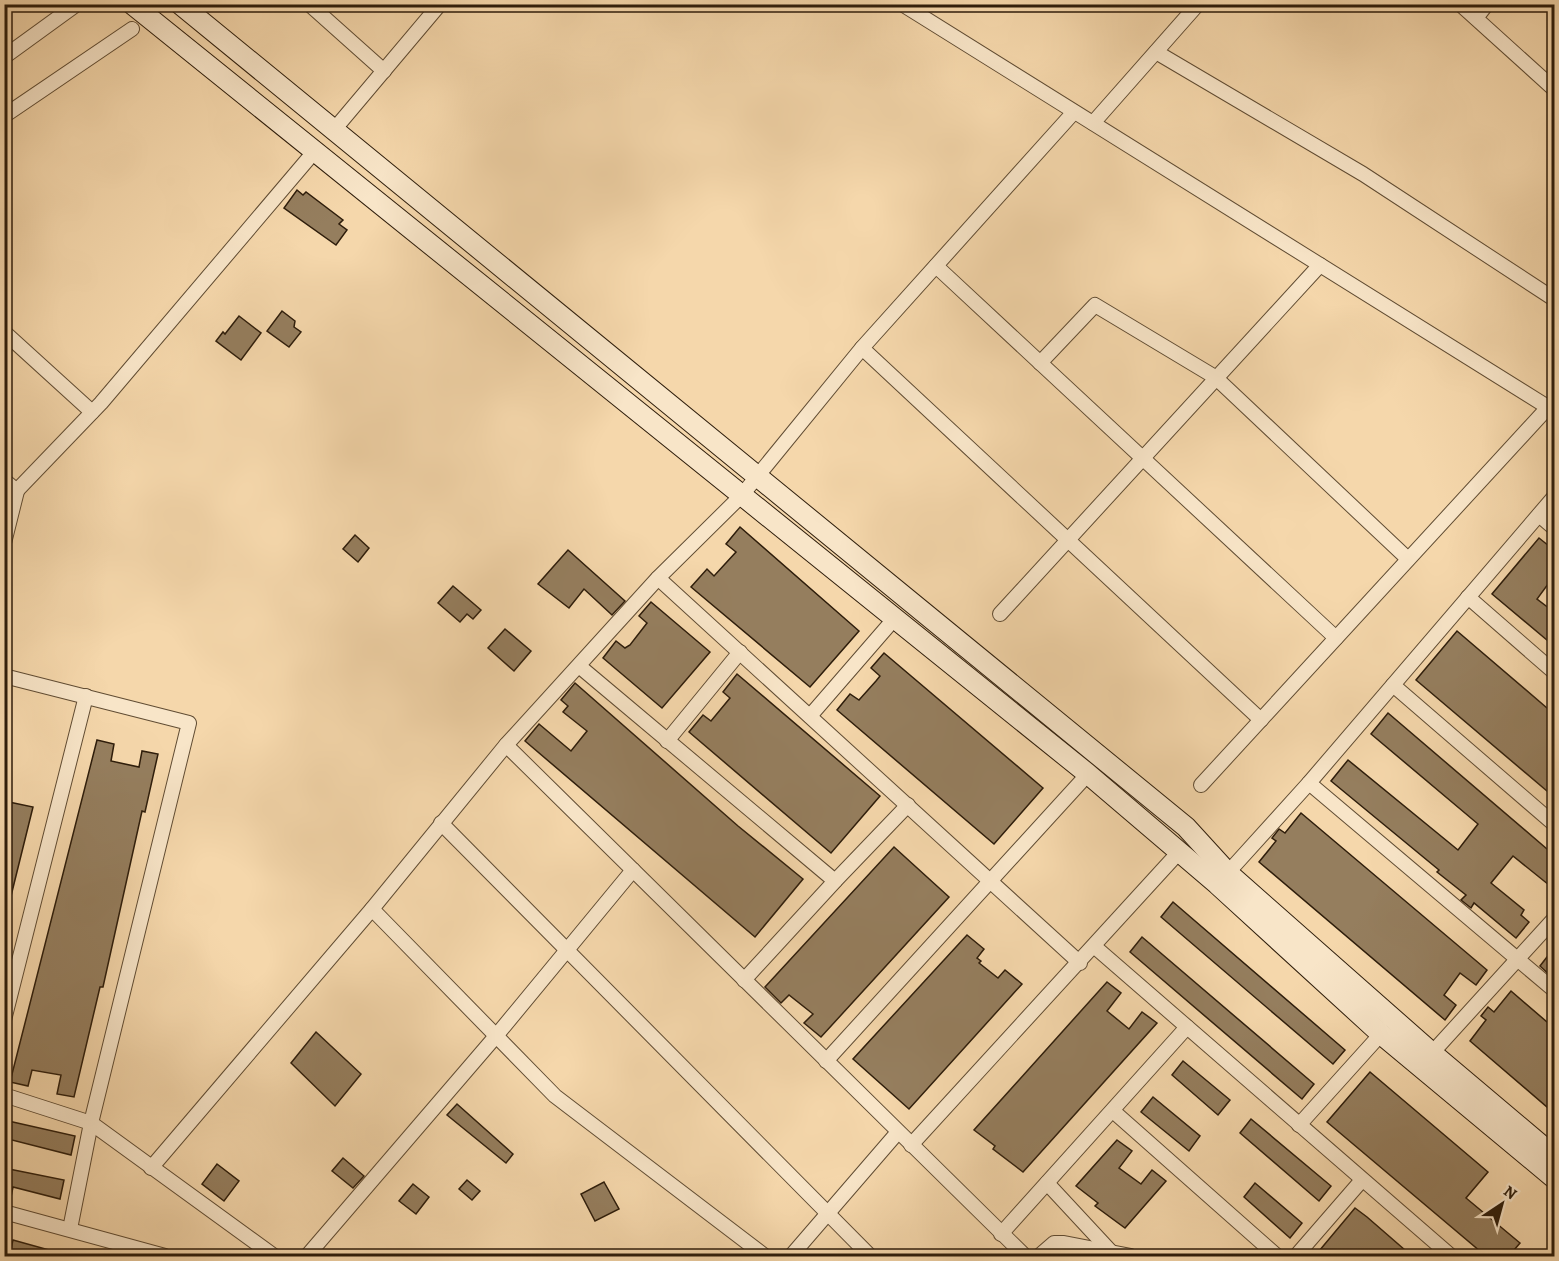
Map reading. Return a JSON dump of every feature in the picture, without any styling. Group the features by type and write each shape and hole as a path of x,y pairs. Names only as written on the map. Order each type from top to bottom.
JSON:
{"street":[{"path":"4,57 77,4"},
{"path":"132,4 1088,774 1179,852 1222,878 1554,1156"},
{"path":"180,4 1186,826 1222,878 1381,1034 1554,1178"},
{"path":"309,4 384,71"},
{"path":"333,131 440,4"},
{"path":"902,4 1320,265 1552,406 1201,785"},
{"path":"1093,123 1198,4"},
{"path":"1460,4 1554,89"},
{"path":"1476,18 1487,4"},
{"path":"4,116 132,29"},
{"path":"1156,52 1363,174 1554,299"},
{"path":"151,1168 372,909 506,745 658,578 742,495 862,348 1074,112"},
{"path":"4,504 92,412 314,152"},
{"path":"1000,614 1066,538 1320,265"},
{"path":"936,266 1336,638"},
{"path":"1040,363 1095,305 1215,377 1408,559"},
{"path":"4,332 92,412"},
{"path":"862,348 1261,720"},
{"path":"4,480 17,491"},
{"path":"4,543 17,491"},
{"path":"1222,878 1309,783 1554,497"},
{"path":"1539,515 1554,528"},
{"path":"658,578 1080,963"},
{"path":"1468,597 1554,672"},
{"path":"810,716 895,618"},
{"path":"667,741 740,652"},
{"path":"579,666 834,881"},
{"path":"4,675 189,723 91,1123 70,1229"},
{"path":"1393,685 1554,824"},
{"path":"4,1020 9,980 86,696"},
{"path":"506,745 1025,1257"},
{"path":"826,1061 1088,774"},
{"path":"1309,783 1554,990"},
{"path":"744,980 834,881 908,805"},
{"path":"441,824 826,1216 870,1257"},
{"path":"911,1145 1095,947 1179,852"},
{"path":"307,1257 496,1036 633,870"},
{"path":"372,909 555,1096 765,1257"},
{"path":"1432,1053 1554,919"},
{"path":"1095,947 1451,1257"},
{"path":"1001,1234 1187,1027"},
{"path":"1299,1125 1381,1034"},
{"path":"4,1095 91,1123 274,1257"},
{"path":"1113,1111 1277,1257"},
{"path":"791,1257 898,1132"},
{"path":"1296,1257 1362,1180"},
{"path":"1047,1183 1112,1253"},
{"path":"4,1212 165,1257"},
{"path":"1039,1257 1054,1244 1064,1243 1131,1257"}],"building":[{"path":"297,190 303,195 306,192 343,220 339,224 347,230 336,245 284,208"},
{"path":"282,311 295,321 294,327 301,332 289,347 267,331"},
{"path":"239,316 261,333 241,360 216,341 223,332 225,334"},
{"path":"740,527 859,631 810,687 691,587 707,569 714,576 736,552 726,544"},
{"path":"355,535 369,548 358,562 343,549"},
{"path":"1539,538 1554,550 1554,576 1537,599 1554,612 1554,646 1492,594"},
{"path":"568,550 625,601 612,615 584,589 569,608 538,584"},
{"path":"453,586 481,610 473,619 467,614 460,622 438,603"},
{"path":"651,602 710,652 662,708 603,658 616,641 625,648 630,645 647,623 639,616"},
{"path":"505,629 531,651 514,671 488,648"},
{"path":"1457,631 1554,714 1554,797 1416,680"},
{"path":"884,653 1043,788 994,844 837,710 850,694 859,700 876,681 880,676 871,668"},
{"path":"737,674 880,796 831,853 689,732 703,715 711,721 730,698 723,692"},
{"path":"575,683 738,826 803,879 755,937 525,741 539,724 571,751 587,731 563,712 568,706 561,700"},
{"path":"1388,713 1554,855 1554,877 1549,885 1513,856 1491,883 1524,910 1521,915 1529,922 1516,938 1474,903 1471,908 1461,900 1466,895 1437,872 1439,870 1331,781 1348,760 1458,850 1478,824 1371,734"},
{"path":"97,740 114,744 111,761 139,767 142,751 158,754 145,812 142,811 103,987 100,987 74,1097 57,1094 61,1075 32,1070 28,1086 10,1082"},
{"path":"9,802 33,807 9,904 4,903 4,823"},
{"path":"1301,813 1487,970 1476,985 1460,973 1444,995 1456,1005 1445,1020 1259,862 1276,841 1272,838 1279,829 1285,833"},
{"path":"894,847 949,897 821,1037 804,1023 813,1014 789,995 781,1003 765,987"},
{"path":"1173,902 1345,1050 1333,1064 1161,917"},
{"path":"967,935 984,949 977,958 981,961 979,963 998,978 1005,970 1022,984 909,1109 853,1059"},
{"path":"1142,937 1314,1084 1302,1099 1130,952"},
{"path":"1554,948 1554,979 1540,966"},
{"path":"1107,982 1121,993 1107,1011 1129,1029 1142,1012 1157,1023 1023,1172 993,1149 995,1146 974,1130"},
{"path":"1511,991 1554,1028 1554,1076 1548,1084 1554,1089 1554,1113 1470,1041 1486,1020 1481,1016 1488,1007 1494,1012"},
{"path":"316,1032 361,1074 335,1106 291,1063"},
{"path":"1183,1061 1230,1100 1218,1115 1172,1075"},
{"path":"1370,1072 1488,1172 1466,1198 1520,1243 1508,1257 1487,1257 1327,1122"},
{"path":"1153,1097 1200,1136 1189,1151 1141,1112"},
{"path":"457,1104 513,1154 506,1163 447,1115"},
{"path":"1251,1119 1331,1186 1319,1201 1240,1133"},
{"path":"4,1120 75,1136 71,1155 4,1138"},
{"path":"1117,1140 1132,1151 1119,1168 1141,1184 1152,1170 1166,1181 1125,1228 1095,1206 1098,1203 1076,1186"},
{"path":"343,1158 364,1176 353,1188 332,1171"},
{"path":"217,1164 239,1181 224,1201 202,1184"},
{"path":"4,1168 64,1180 60,1199 13,1187 10,1202 4,1202"},
{"path":"467,1180 480,1191 472,1200 459,1189"},
{"path":"604,1182 619,1209 595,1221 581,1194"},
{"path":"1255,1183 1302,1223 1290,1238 1244,1197"},
{"path":"413,1184 429,1197 416,1214 399,1201"},
{"path":"1355,1208 1367,1217 1413,1257 1314,1257"},
{"path":"13,1240 60,1253 60,1257 9,1257"}]}
